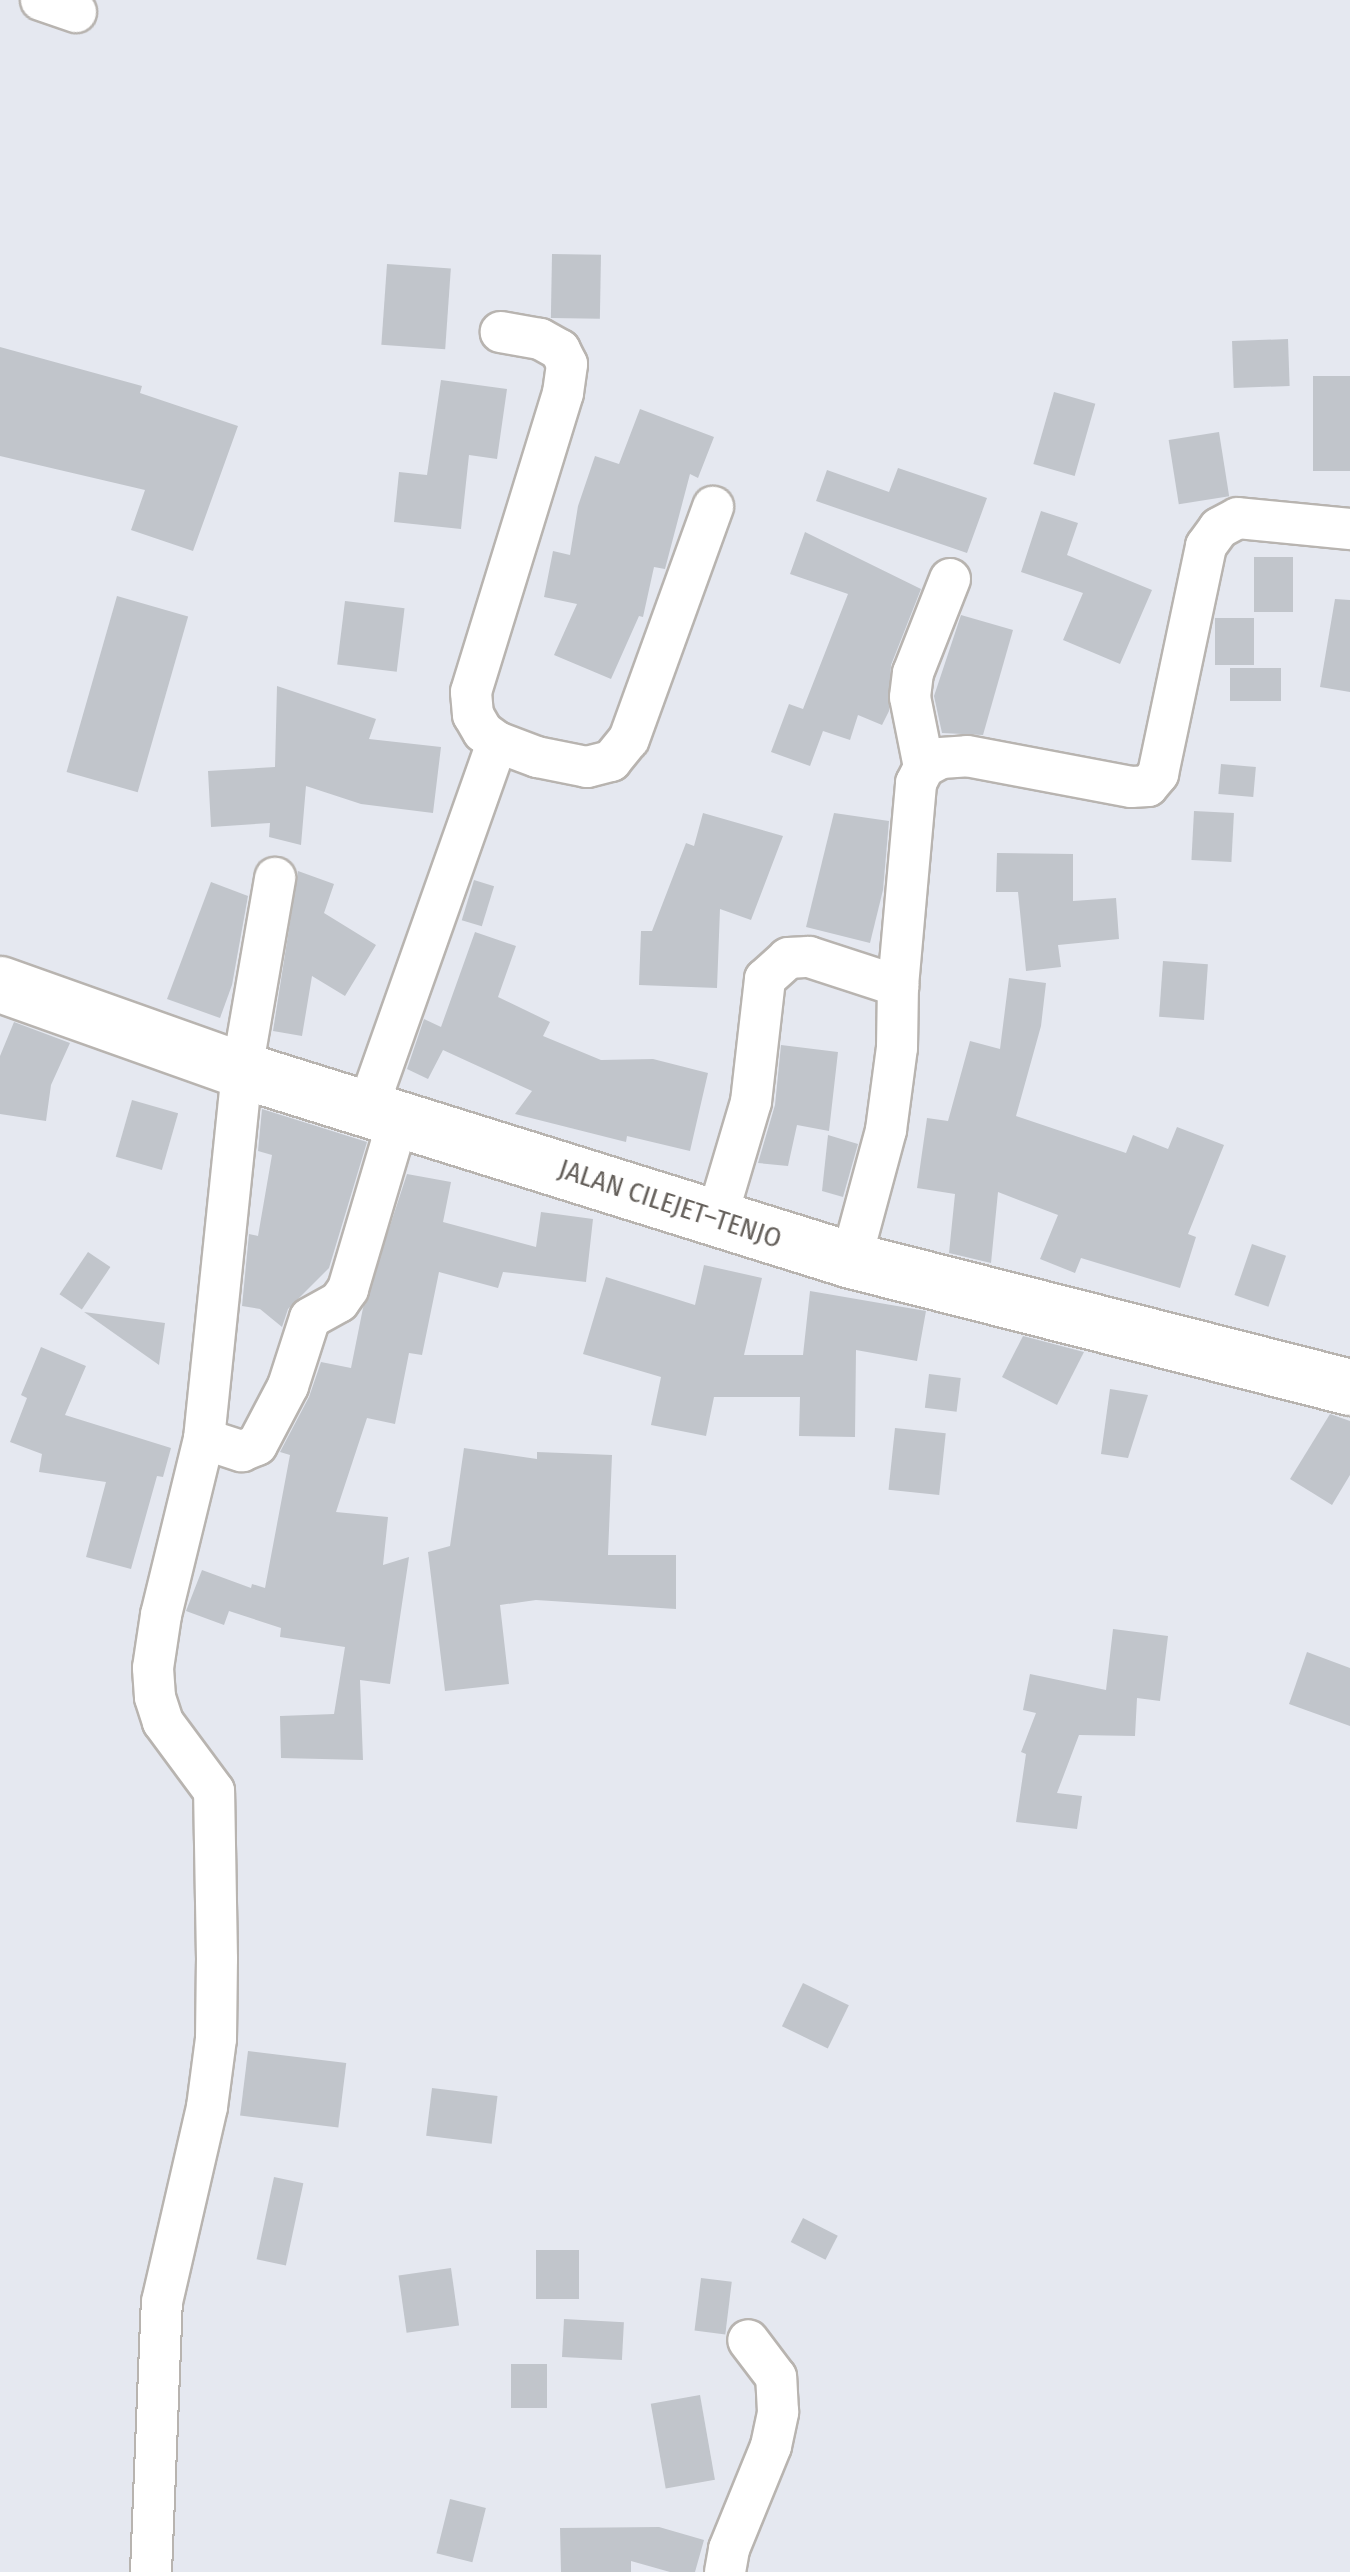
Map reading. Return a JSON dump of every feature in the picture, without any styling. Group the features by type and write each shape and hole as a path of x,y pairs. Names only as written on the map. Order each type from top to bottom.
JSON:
{"main road":[{"name":"JALAN CILEJET–TENJO","path":"0,984 242,1070 716,1220 851,1260 1350,1387"}],"street":[{"path":"501,332 540,338 560,350 567,364 563,393 471,692 473,716 483,732 497,742 538,757 588,766 611,762 629,739 713,506"},
{"path":"924,767 941,758 968,756 1148,786 1158,774 1206,546 1220,528 1238,518 1350,529"},
{"path":"851,1260 886,1130 897,1048 898,986 916,784 924,767 910,698 913,673 950,579"},
{"path":"204,1439 242,1451 257,1445 288,1386 310,1318 339,1302 348,1289 384,1112 497,742"},
{"path":"151,2572 162,2302 208,2107 217,1959 214,1791 163,1722 153,1668 204,1439 242,1070 275,878"},
{"path":"716,1220 751,1102 765,979 788,958 809,957 898,986"},
{"path":"725,2572 730,2549 771,2446 778,2412 776,2377 748,2340"}],"building":[{"path":"552,254 601,255 600,319 551,318"},
{"path":"387,264 451,268 445,349 381,345"},
{"path":"1288,339 1290,386 1234,388 1232,341"},
{"path":"0,347 142,386 140,393 238,426 193,551 131,530 145,490 0,456"},
{"path":"1313,376 1350,376 1350,471 1313,471"},
{"path":"441,380 507,389 497,459 469,455 461,529 394,522 399,472 427,475"},
{"path":"1054,392 1095,404 1075,476 1033,464"},
{"path":"640,409 714,437 698,478 690,474 665,569 654,567 643,617 639,616 611,679 554,655 577,604 544,597 553,551 570,555 578,506 595,456 619,464"},
{"path":"1219,432 1229,496 1179,504 1169,440"},
{"path":"898,468 987,498 967,553 816,501 827,470 889,492"},
{"path":"1041,511 1078,523 1067,555 1152,590 1120,664 1063,640 1083,593 1021,572"},
{"path":"805,532 921,589 891,665 889,711 882,725 858,715 850,740 823,731 810,766 771,752 789,704 803,709 848,594 790,574"},
{"path":"1254,557 1293,557 1293,612 1254,612"},
{"path":"117,596 188,616 138,792 67,772"},
{"path":"1335,599 1350,600 1350,692 1320,687"},
{"path":"345,601 405,608 397,672 337,665"},
{"path":"961,615 1013,630 983,735 942,733 934,696"},
{"path":"1215,618 1254,618 1254,665 1215,665"},
{"path":"1230,668 1281,668 1281,701 1230,701"},
{"path":"277,686 376,719 369,739 441,747 433,813 361,804 306,786 301,845 269,837 270,823 211,827 208,771 275,767"},
{"path":"1221,764 1256,767 1253,797 1218,794"},
{"path":"1194,811 1234,813 1231,862 1191,860"},
{"path":"703,813 783,836 751,920 720,909 717,988 639,985 641,931 652,931 686,843 694,846"},
{"path":"834,813 889,821 883,890 870,943 806,927"},
{"path":"997,853 1073,854 1073,901 1116,898 1119,939 1058,945 1061,967 1026,971 1018,892 996,892"},
{"path":"298,871 334,884 324,913 376,945 345,996 312,976 302,1036 273,1031"},
{"path":"474,880 494,886 482,926 462,920"},
{"path":"211,882 248,896 232,985 220,1018 167,999"},
{"path":"475,932 516,946 498,997 550,1022 543,1036 601,1060 653,1059 708,1073 690,1151 627,1136 626,1142 515,1114 532,1091 443,1050 428,1079 407,1069 424,1019 441,1027"},
{"path":"1163,961 1208,964 1204,1020 1159,1017"},
{"path":"1009,978 1046,983 1041,1026 1016,1116 1126,1153 1133,1135 1168,1149 1177,1127 1224,1145 1188,1234 1196,1237 1180,1288 1081,1258 1075,1273 1040,1259 1058,1215 998,1192 991,1263 949,1253 955,1194 917,1188 927,1118 948,1121 970,1041 1000,1049"},
{"path":"14,1022 70,1043 51,1085 46,1121 0,1114 0,1056"},
{"path":"781,1045 838,1052 829,1131 797,1125 788,1166 758,1163 775,1105"},
{"path":"132,1100 178,1113 162,1170 116,1157"},
{"path":"262,1109 367,1142 329,1268 288,1309 282,1327 260,1309 242,1306 249,1234 258,1236 272,1155 258,1151"},
{"path":"828,1135 858,1144 843,1197 822,1191"},
{"path":"407,1174 451,1182 443,1222 536,1247 541,1212 593,1219 586,1282 503,1272 498,1288 439,1272 422,1355 409,1353 395,1424 367,1418 336,1512 388,1517 383,1565 409,1557 390,1684 360,1680 363,1760 281,1758 280,1716 334,1714 345,1647 280,1637 281,1628 229,1611 224,1625 186,1611 202,1570 251,1588 252,1584 265,1588 290,1455 280,1452 309,1397 321,1362 351,1368 363,1308"},
{"path":"1252,1244 1286,1256 1268,1307 1234,1295"},
{"path":"88,1252 110,1267 82,1309 59,1294"},
{"path":"704,1265 762,1278 744,1355 803,1355 810,1291 926,1311 917,1361 856,1350 855,1437 799,1436 800,1397 714,1397 706,1436 651,1425 661,1377 583,1354 606,1277 695,1305"},
{"path":"84,1312 165,1323 159,1365"},
{"path":"1023,1336 1084,1352 1057,1405 1002,1377"},
{"path":"41,1347 86,1366 65,1415 171,1448 163,1477 157,1476 131,1569 86,1557 106,1482 39,1472 42,1454 10,1442 27,1398 21,1395"},
{"path":"929,1374 961,1378 957,1412 925,1408"},
{"path":"1110,1389 1148,1395 1128,1458 1101,1454"},
{"path":"1330,1414 1350,1421 1350,1475 1332,1505 1290,1479"},
{"path":"895,1428 946,1433 939,1495 889,1490"},
{"path":"464,1448 537,1459 537,1452 612,1455 608,1555 676,1555 676,1609 536,1600 500,1605 509,1684 445,1691 428,1552 450,1546"},
{"path":"1113,1629 1168,1636 1160,1701 1137,1698 1135,1736 1079,1735 1057,1793 1082,1796 1077,1829 1016,1822 1026,1754 1021,1752 1036,1713 1023,1710 1030,1674 1106,1690"},
{"path":"1307,1652 1350,1668 1350,1726 1289,1704"},
{"path":"803,1983 849,2005 828,2048 782,2026"},
{"path":"248,2051 346,2063 338,2128 240,2116"},
{"path":"432,2088 498,2096 492,2144 426,2136"},
{"path":"274,2177 303,2183 286,2265 257,2259"},
{"path":"803,2218 838,2236 825,2260 791,2242"},
{"path":"536,2250 579,2250 579,2299 536,2299"},
{"path":"451,2268 459,2325 407,2333 399,2275"},
{"path":"701,2278 732,2282 725,2334 695,2331"},
{"path":"564,2319 624,2322 622,2360 562,2357"},
{"path":"511,2364 547,2364 547,2408 511,2408"},
{"path":"700,2395 715,2480 666,2488 651,2404"},
{"path":"450,2499 486,2508 472,2562 436,2553"},
{"path":"659,2527 704,2540 695,2572 670,2572 631,2561 631,2572 561,2572 560,2528"}]}
